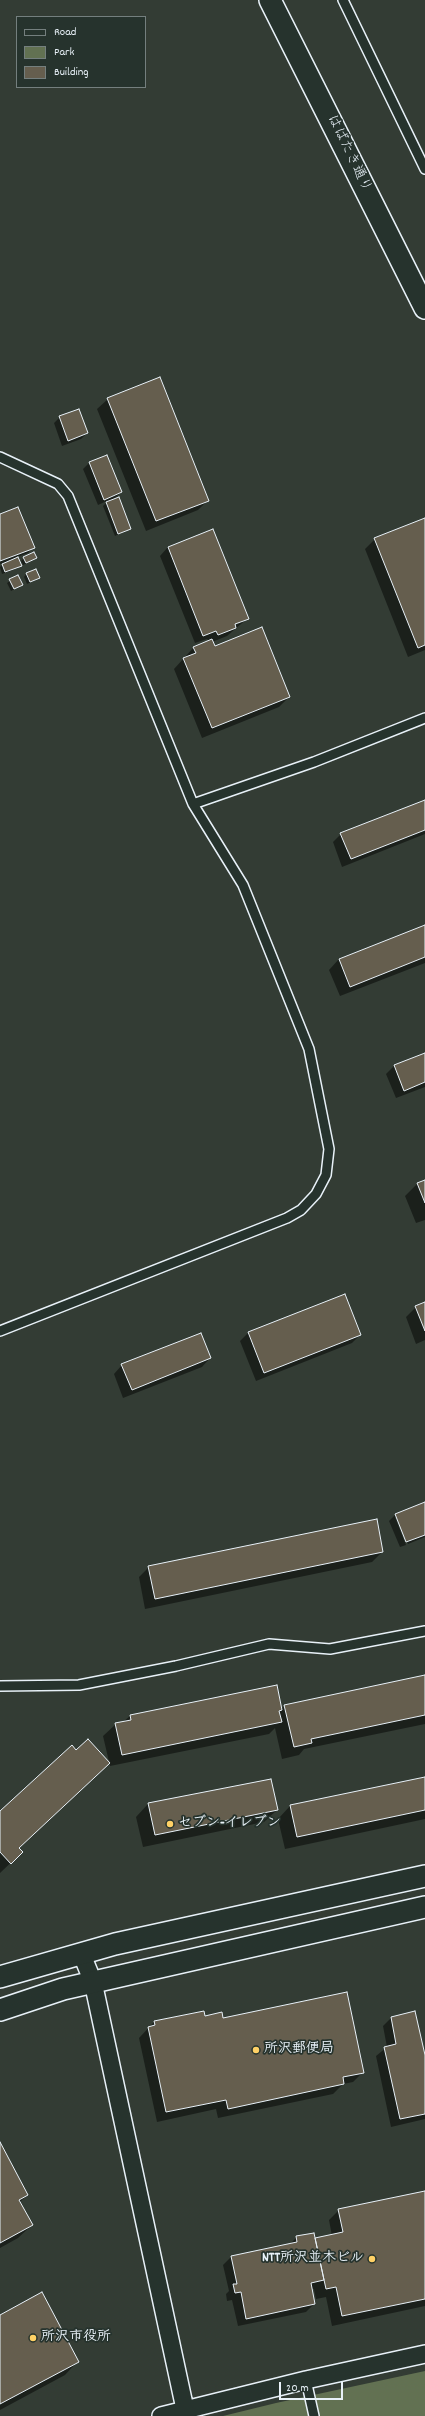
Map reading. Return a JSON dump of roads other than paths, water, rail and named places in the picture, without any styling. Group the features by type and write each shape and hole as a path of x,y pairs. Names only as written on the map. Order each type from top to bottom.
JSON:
{"street":[{"name":"はばたき通り","path":"270,0 425,308"},
{"path":"0,1977 32,1967 82,1955 114,1944 425,1876"},
{"path":"0,2010 63,1989 425,1907"},
{"path":"82,1955 93,1982 186,2409"},
{"path":"161,2416 306,2380 425,2354"}],"lane":[{"path":"343,0 425,168"},
{"path":"0,456 58,484 68,496 193,804 243,884 309,1048 329,1149 326,1175 316,1194 302,1210 287,1218 0,1331"},
{"path":"193,804 314,762 425,718"},
{"path":"0,1686 79,1685 176,1666 269,1644 330,1649 425,1631"},
{"path":"306,2380 314,2416"}],"place":[{"name":"セブン-イレブン","path":"170,1824"},
{"name":"所沢郵便局","path":"256,2050"},
{"name":"NTT所沢並木ビル","path":"372,2259"},
{"name":"所沢市役所","path":"33,2338"}]}
